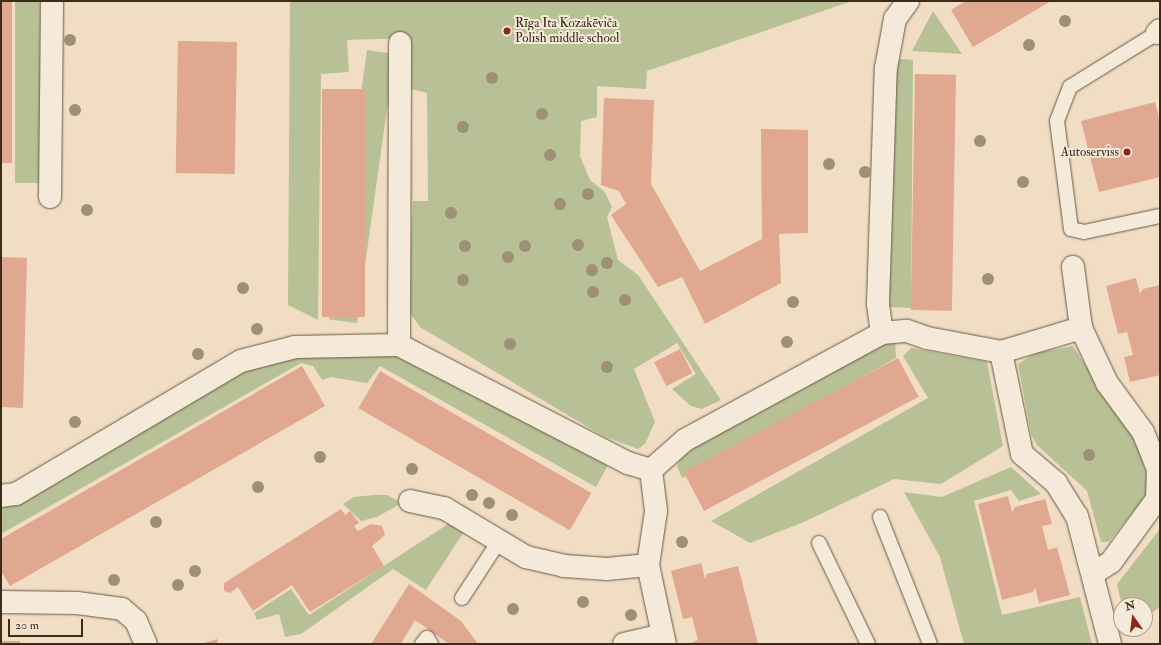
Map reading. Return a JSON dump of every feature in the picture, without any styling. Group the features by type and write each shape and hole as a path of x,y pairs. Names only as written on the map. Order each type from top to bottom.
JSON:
{"street":[{"path":"50,197 52,1"},
{"path":"882,333 878,303 886,68 895,19 908,1"},
{"path":"399,345 400,43"},
{"path":"1073,267 1081,328 1107,384 1142,432 1158,469 1157,499 1145,520 1112,562 1094,573"},
{"path":"651,470 685,440 882,333 907,331 927,338 1001,352 1081,328"},
{"path":"1,496 16,494 241,361 295,347 399,345 628,464 651,470"},
{"path":"1001,352 1022,454 1056,483 1077,516 1094,573 1110,644"},
{"path":"624,644 664,640 648,565 656,511 651,470"},
{"path":"410,501 444,508 526,557 564,566 607,569 648,565"},
{"path":"1,602 77,603 122,609 136,621 146,644"}],"lane":[{"path":"1158,32 1070,87 1057,121 1071,229 1084,232 1160,216"},
{"path":"880,517 930,644"},
{"path":"462,598 499,541"},
{"path":"819,543 868,644"},
{"path":"422,644 426,638 431,644"}],"green space":[{"path":"15,1 40,1 40,183 15,183"},
{"path":"290,1 878,1 849,2 647,71 646,89 597,86 597,117 581,121 580,156 590,180 605,192 612,207 607,217 618,260 638,275 721,400 702,409 691,406 672,389 696,374 677,343 634,369 655,422 645,444 638,449 603,436 420,327 407,309 413,201 428,201 427,93 411,89 410,38 347,40 349,72 321,74 318,320 288,305"},
{"path":"933,11 962,54 912,51"},
{"path":"367,50 395,54 357,323 329,319"},
{"path":"890,58 913,60 911,308 891,307 884,303"},
{"path":"895,342 896,358 682,478 677,466 684,447 876,343"},
{"path":"1073,346 1139,447 1146,472 1148,493 1109,542 1101,542 1087,491 1037,445 1031,434 1018,364 1036,353"},
{"path":"385,347 609,463 596,487 380,366 367,383 331,377 322,380 313,366 301,363 1,534 1,504 194,395 282,353"},
{"path":"911,348 987,362 1003,446 941,484 894,479 804,522 750,543 711,521 928,398 903,356"},
{"path":"1011,467 1041,494 1019,501 1011,490 974,501 1002,615 1080,597 1092,644 964,644 940,557 904,492 942,497"},
{"path":"387,495 402,503 377,517 361,521 343,504 354,497"},
{"path":"457,523 467,527 426,590 393,569 301,634 285,637 279,614 257,620 254,613 291,589 309,615 448,524"},
{"path":"1160,529 1160,607 1153,612 1153,597 1120,597 1117,584"}],"building":[{"path":"1,1 12,1 12,163 1,163"},
{"path":"966,1 1051,1 973,47 951,10"},
{"path":"178,41 237,42 235,174 176,173"},
{"path":"915,74 956,75 952,311 911,310"},
{"path":"322,89 365,89 365,317 322,317"},
{"path":"604,98 654,100 651,184 700,271 762,239 761,129 808,130 808,233 779,234 781,283 705,324 682,277 658,287 611,215 626,204 619,191 601,185"},
{"path":"1155,102 1160,121 1160,177 1099,192 1081,121"},
{"path":"1,257 27,258 23,408 1,407"},
{"path":"1136,278 1140,294 1143,289 1160,285 1160,375 1130,382 1124,357 1133,355 1127,332 1118,334 1106,286"},
{"path":"680,349 692,373 666,386 654,362"},
{"path":"898,358 919,397 704,511 683,472"},
{"path":"302,366 325,406 10,586 1,571 1,539"},
{"path":"380,371 591,493 570,530 358,408"},
{"path":"1008,496 1012,512 1015,507 1045,499 1052,524 1042,526 1048,550 1057,547 1070,595 1039,603 1035,587 1033,592 1002,600 978,504"},
{"path":"341,509 345,515 350,511 359,523 354,526 358,531 371,524 382,526 385,535 372,546 384,566 310,612 292,585 253,611 238,587 230,593 224,591 224,583"},
{"path":"701,563 705,579 707,574 738,566 758,644 689,644 698,640 692,617 683,619 671,571"},
{"path":"409,584 461,621 478,644 449,644 415,620 401,644 371,644"},
{"path":"217,639 218,644 201,644"},
{"path":"1,641 20,641 20,644 1,644"}],"place":[{"name":"Rīga Ita Kozakēviča Polish middle school","path":"507,31"},
{"name":"Autoserviss","path":"1127,152"}]}
